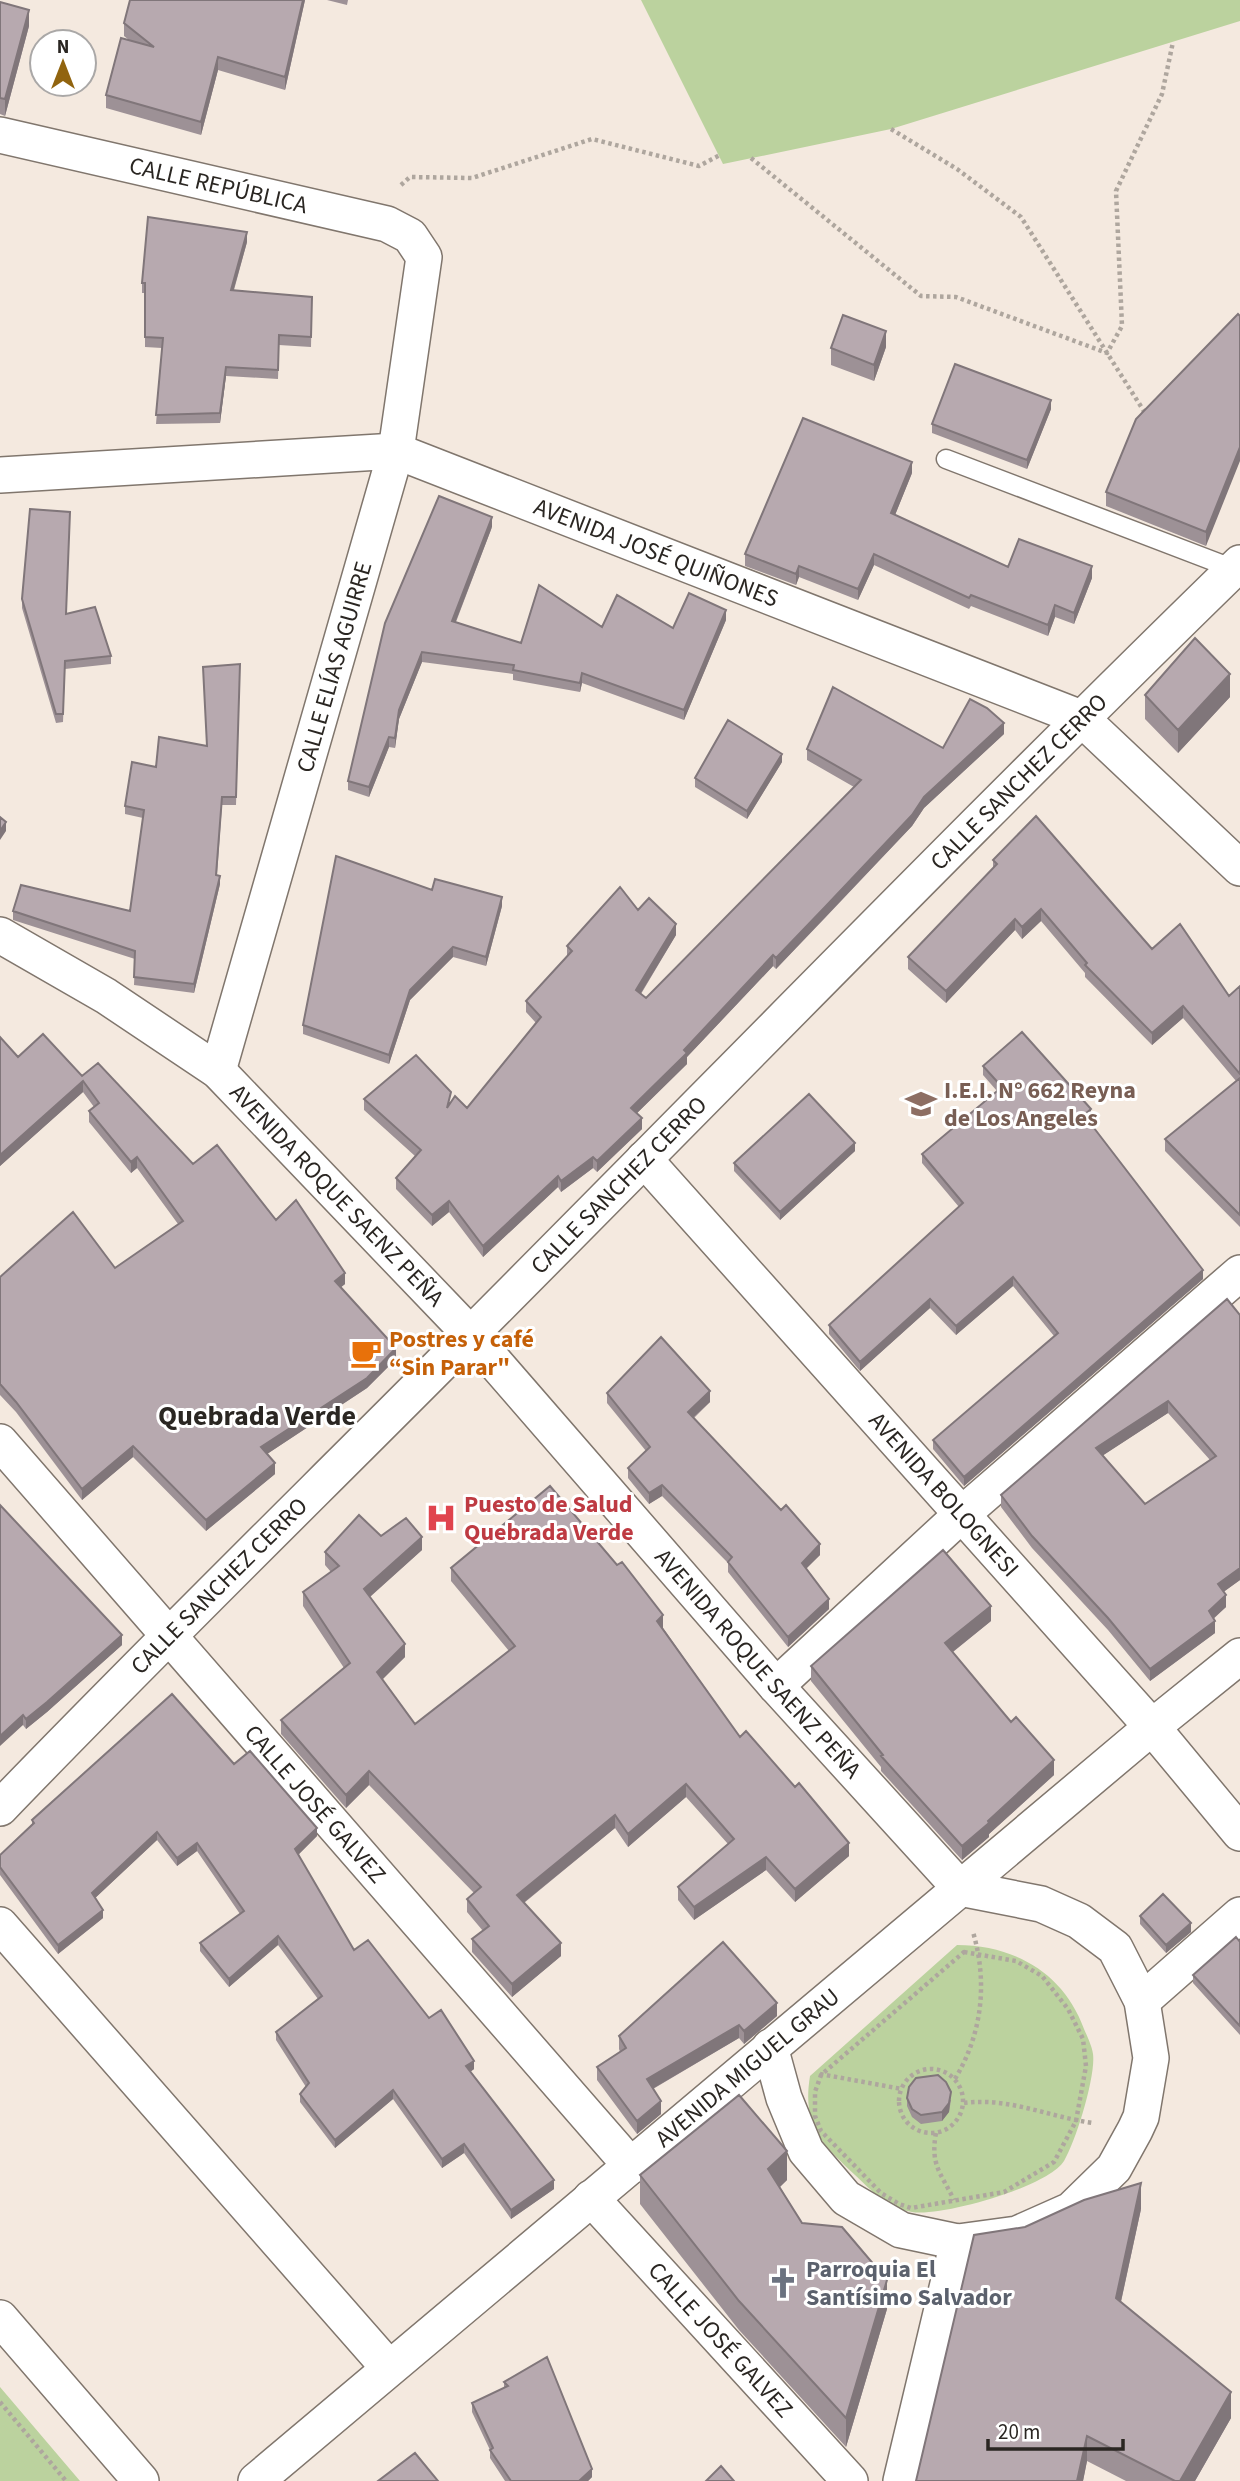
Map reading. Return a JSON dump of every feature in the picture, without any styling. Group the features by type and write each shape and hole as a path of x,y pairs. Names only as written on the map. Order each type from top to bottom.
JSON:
{"street":[{"name":"CALLE REPÚBLICA","path":"0,135 387,224 410,236 424,257"},
{"name":"CALLE ELÍAS AGUIRRE","path":"218,1071 396,451 424,257"},
{"name":"AVENIDA JOSÉ QUIÑONES","path":"0,475 396,451 1081,718 1240,868"},
{"name":"CALLE SANCHEZ CERRO","path":"0,1808 167,1635 471,1335 1081,718 1237,566"},
{"name":"AVENIDA ROQUE SAENZ PEÑA","path":"0,935 106,996 218,1071 471,1335 776,1686 960,1888"},
{"name":"AVENIDA BOLOGNESI","path":"644,1160 1152,1727 1240,1833"},
{"path":"776,1686 961,1515 1240,1273"},
{"name":"CALLE JOSÉ GALVEZ","path":"0,1442 631,2165"},
{"name":"AVENIDA MIGUEL GRAU","path":"256,2481 1152,1727 1240,1656"},
{"path":"771,2047 784,2098 806,2151 846,2199 901,2230 958,2242 1017,2234 1071,2210 1114,2168 1141,2117 1151,2059 1142,2001 1115,1948 1079,1921 1041,1904 960,1888"},
{"path":"1142,2001 1240,1915"},
{"path":"0,1925 389,2368"},
{"name":"CALLE JOSÉ GALVEZ","path":"591,2199 850,2481"},
{"path":"901,2481 958,2242"},
{"path":"0,2318 141,2481"}],"lane":[{"path":"946,459 1237,566"}],"path":[{"path":"1107,353 1122,326 1116,191 1162,94 1173,42"},
{"path":"891,129 957,169 1021,217 1147,416 1158,422"},
{"path":"360,218 410,177 471,178 592,139 699,166 720,155"},
{"path":"751,158 921,296 956,297 1107,353"},
{"path":"955,2079 964,2064 977,2027 982,1990 980,1955 960,1888"},
{"path":"964,1952 980,1955 1016,1961 1042,1976 1068,2009 1083,2039 1086,2066 1076,2121 1054,2162 1004,2192 911,2208 881,2193 821,2131 815,2116 815,2092 821,2075 964,1952"},
{"path":"771,2047 821,2075 902,2089"},
{"path":"921,2070 941,2070 955,2079 963,2093 964,2103 955,2123 936,2133 916,2130 907,2123 899,2103 902,2089 911,2076 921,2070"},
{"path":"964,2103 985,2100 1012,2103 1076,2121 1135,2130"},
{"path":"936,2133 932,2152 936,2168 955,2201 958,2242"},
{"path":"0,2402 66,2481"}],"green space":[{"path":"641,0 1240,0 1240,21 891,129 723,164"},
{"path":"957,1945 998,1950 1034,1966 1050,1978 1064,1992 1075,2009 1088,2038 1093,2054 1091,2077 1074,2139 1064,2161 1054,2171 1017,2190 969,2205 946,2210 912,2212 895,2207 880,2198 824,2143 817,2132 809,2108 810,2076"},
{"path":"0,2387 80,2481 0,2481"}],"building":[{"path":"130,0 303,0 285,77 218,57 201,122 106,95 121,38 154,47 124,23"},
{"path":"0,2 29,10 5,99 0,98"},
{"path":"148,217 247,232 231,290 312,297 311,337 279,335 278,370 226,367 220,413 156,415 163,338 145,337 145,283 142,283"},
{"path":"1238,314 1240,447 1206,532 1106,492 1136,419"},
{"path":"843,315 886,331 874,365 831,348"},
{"path":"955,364 1051,400 1027,460 932,424"},
{"path":"803,418 912,462 891,513 1008,567 1019,539 1092,566 1074,613 1055,605 1048,625 971,595 969,598 874,554 858,589 799,566 796,574 745,554"},
{"path":"439,496 492,517 452,621 521,643 539,585 602,627 617,595 673,628 689,593 726,610 684,710 582,673 580,683 513,670 514,665 422,652 399,710 395,738 389,737 369,787 348,781 385,623"},
{"path":"30,509 70,512 66,614 95,607 111,656 65,661 63,714 56,714 22,599"},
{"path":"1195,638 1230,674 1178,730 1145,695"},
{"path":"240,664 236,797 222,797 216,875 220,876 194,984 134,977 135,951 13,911 21,885 130,911 144,810 125,806 132,762 156,767 159,737 207,746 203,667"},
{"path":"833,687 943,748 970,699 987,708 1004,723 924,797 912,815 825,907 776,958 773,955 684,1050 687,1053 631,1108 642,1118 597,1161 593,1157 561,1181 558,1176 483,1246 449,1201 432,1215 396,1178 421,1150 364,1099 416,1055 451,1092 447,1108 455,1096 467,1108 541,1017 526,1001 572,951 567,946 620,887 638,910 649,898 676,924 636,990 646,998 861,780 807,749"},
{"path":"728,720 782,754 747,811 695,778"},
{"path":"1036,816 1152,949 1180,924 1229,996 1240,986 1240,1074 1183,1006 1152,1033 1085,965 1087,963 1041,909 1022,927 1015,919 946,991 908,957 997,864 993,860"},
{"path":"0,817 6,822 0,831"},
{"path":"336,856 432,890 435,879 502,897 486,957 453,947 410,990 389,1055 303,1025"},
{"path":"1022,1032 1091,1109 1084,1115 1203,1270 964,1477 933,1440 1058,1333 1013,1277 956,1326 930,1299 860,1362 829,1325 963,1203 922,1154 1002,1087 983,1066"},
{"path":"43,1034 82,1076 98,1063 193,1164 217,1145 276,1220 296,1200 345,1273 335,1281 396,1348 367,1378 261,1447 275,1463 206,1520 133,1446 82,1489 0,1384 0,1277 73,1212 115,1268 183,1221 137,1157 131,1162 89,1111 99,1103 83,1081 0,1155 0,1037 18,1057"},
{"path":"1240,1078 1240,1215 1165,1139"},
{"path":"809,1094 855,1143 780,1212 734,1163"},
{"path":"1227,1299 1240,1315 1240,1568 1218,1584 1226,1595 1209,1611 1215,1621 1150,1669 1108,1618 1032,1536 1001,1495","holes":["1168,1401 1216,1456 1145,1504 1096,1448"]},
{"path":"661,1337 710,1391 688,1412 781,1510 786,1505 820,1544 802,1563 829,1599 788,1637 728,1562 732,1557 662,1485 649,1493 628,1468 650,1447 607,1393"},
{"path":"550,1486 617,1565 622,1562 663,1615 657,1621 740,1737 746,1731 795,1787 799,1783 849,1843 795,1889 766,1857 694,1907 678,1887 734,1839 686,1784 628,1834 615,1815 517,1895 561,1943 512,1984 472,1939 489,1926 467,1899 481,1887 369,1771 346,1795 281,1720 350,1663 303,1592 339,1566 325,1552 359,1515 381,1536 406,1518 422,1537 364,1589 405,1644 377,1672 415,1724 515,1646 451,1568"},
{"path":"0,1505 122,1635 47,1702 26,1719 23,1715 0,1736"},
{"path":"943,1550 991,1606 945,1643 1011,1722 1016,1717 1054,1760 962,1846 881,1756 883,1755 811,1666"},
{"path":"172,1694 234,1764 250,1751 317,1828 295,1849 354,1950 368,1940 429,2018 441,2010 474,2061 466,2066 554,2180 511,2210 464,2144 442,2159 393,2090 335,2140 300,2094 309,2083 276,2032 322,1996 278,1936 229,1979 200,1943 244,1911 197,1843 177,1858 157,1832 92,1893 103,1910 58,1945 0,1867 0,1855 34,1823 32,1820"},
{"path":"1163,1894 1191,1923 1166,1945 1140,1916"},
{"path":"1236,1937 1240,1942 1240,2026 1193,1975"},
{"path":"723,1942 777,2003 744,2031 739,2025 647,2079 661,2101 637,2121 597,2067 626,2048 619,2036"},
{"path":"938,2075 946,2082 951,2092 949,2103 942,2112 921,2115 912,2109 907,2098 909,2087 916,2078"},
{"name":"Parroquia El Santísimo Salvador","path":"739,2095 787,2151 768,2169 802,2223 842,2227 887,2280 846,2418 739,2301 640,2175"},
{"path":"1141,2183 1116,2298 1231,2392 1180,2481 1175,2481 1087,2436 1077,2481 916,2481 974,2235 1025,2227 1084,2200"},
{"path":"547,2357 592,2469 579,2481 511,2481 490,2450 493,2448 472,2403 508,2386 504,2382"},
{"path":"415,2453 438,2481 378,2481"},
{"path":"721,2466 734,2481 706,2481"}],"place":[{"name":"I.E.I. N° 662 Reyna de Los Angeles","path":"921,1104"},
{"name":"Postres y café “Sin Parar\"","path":"366,1353"},
{"name":"Puesto de Salud Quebrada Verde","path":"441,1518"},
{"name":"Parroquia El Santísimo Salvador","path":"783,2283"}],"district":[{"name":"Quebrada Verde","path":"257,1415"}]}
